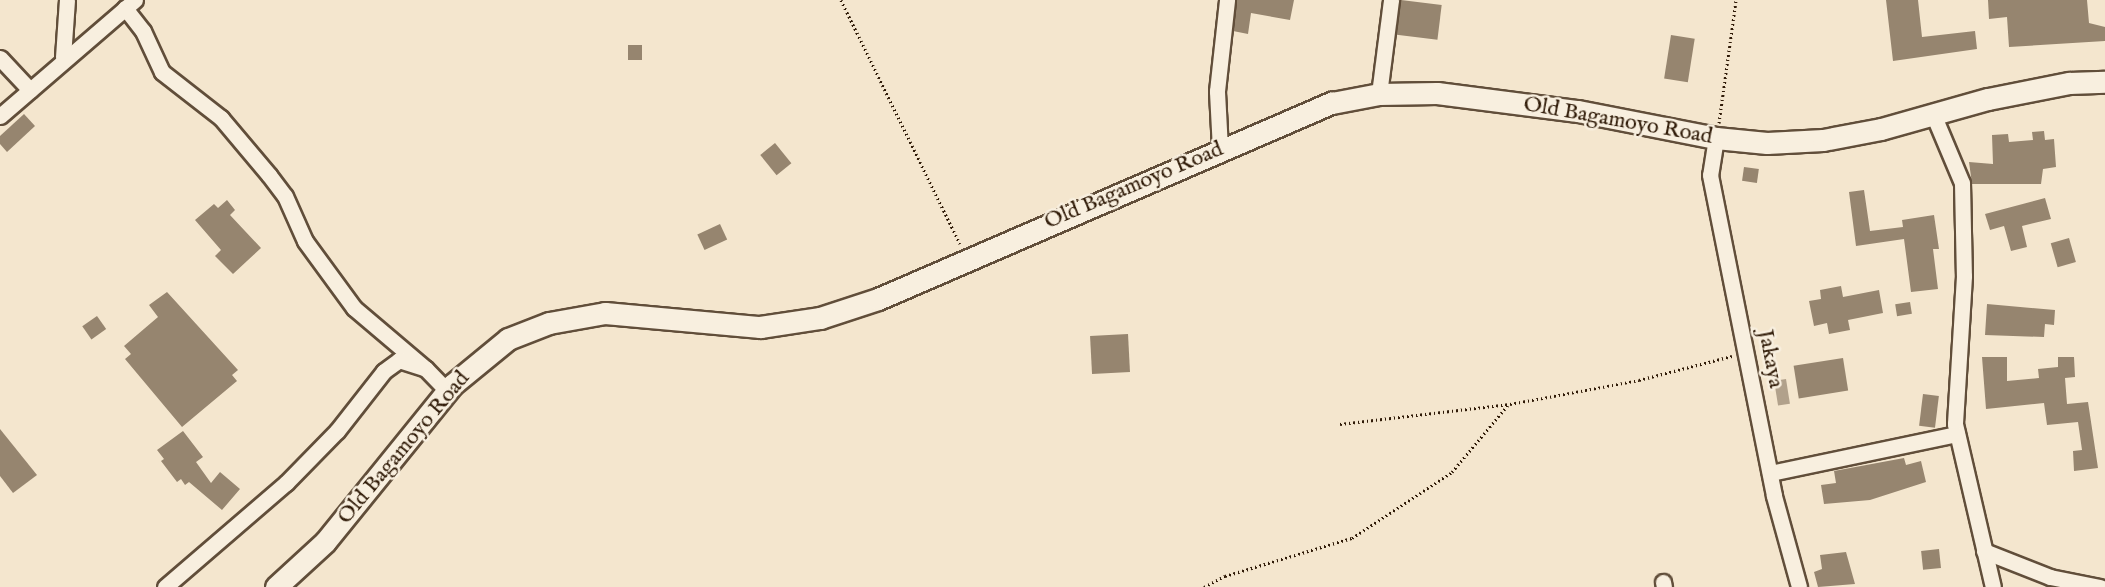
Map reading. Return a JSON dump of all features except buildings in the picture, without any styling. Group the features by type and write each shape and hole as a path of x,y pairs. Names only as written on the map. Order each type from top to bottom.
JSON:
{"street":[{"path":"63,57 67,0"},
{"path":"1220,149 1217,92 1227,0"},
{"path":"1379,94 1390,0"},
{"path":"0,116 63,57 130,4 162,72 221,118 270,175 285,196 305,241 354,309 426,369 447,391"},
{"path":"0,58 30,90"},
{"name":"Old Bagamoyo Road","path":"276,587 325,542 447,391 479,359 508,339 549,323 605,313 770,326 820,318 868,302 1220,149 1332,103 1379,94 1437,93 1578,111 1716,138 1767,143 1822,140 2069,83 2104,86"},
{"path":"1933,114 1962,183 1964,276 1957,434 1993,587"},
{"name":"Jakaya","path":"1716,138 1710,175 1770,473 1799,587"},
{"path":"165,587 286,483 337,431 384,371 399,360 426,369"},
{"path":"1770,473 1957,434"},
{"path":"1984,551 2050,577 2100,587"}],"path":[{"path":"841,0 967,259"},
{"path":"1716,138 1736,0"},
{"path":"1340,424 1508,405 1639,380 1746,353"},
{"path":"1204,587 1225,576 1352,538 1452,472 1508,405"}],"shaded area":[{"path":"1786,379 1790,404 1778,406 1774,381"}]}
